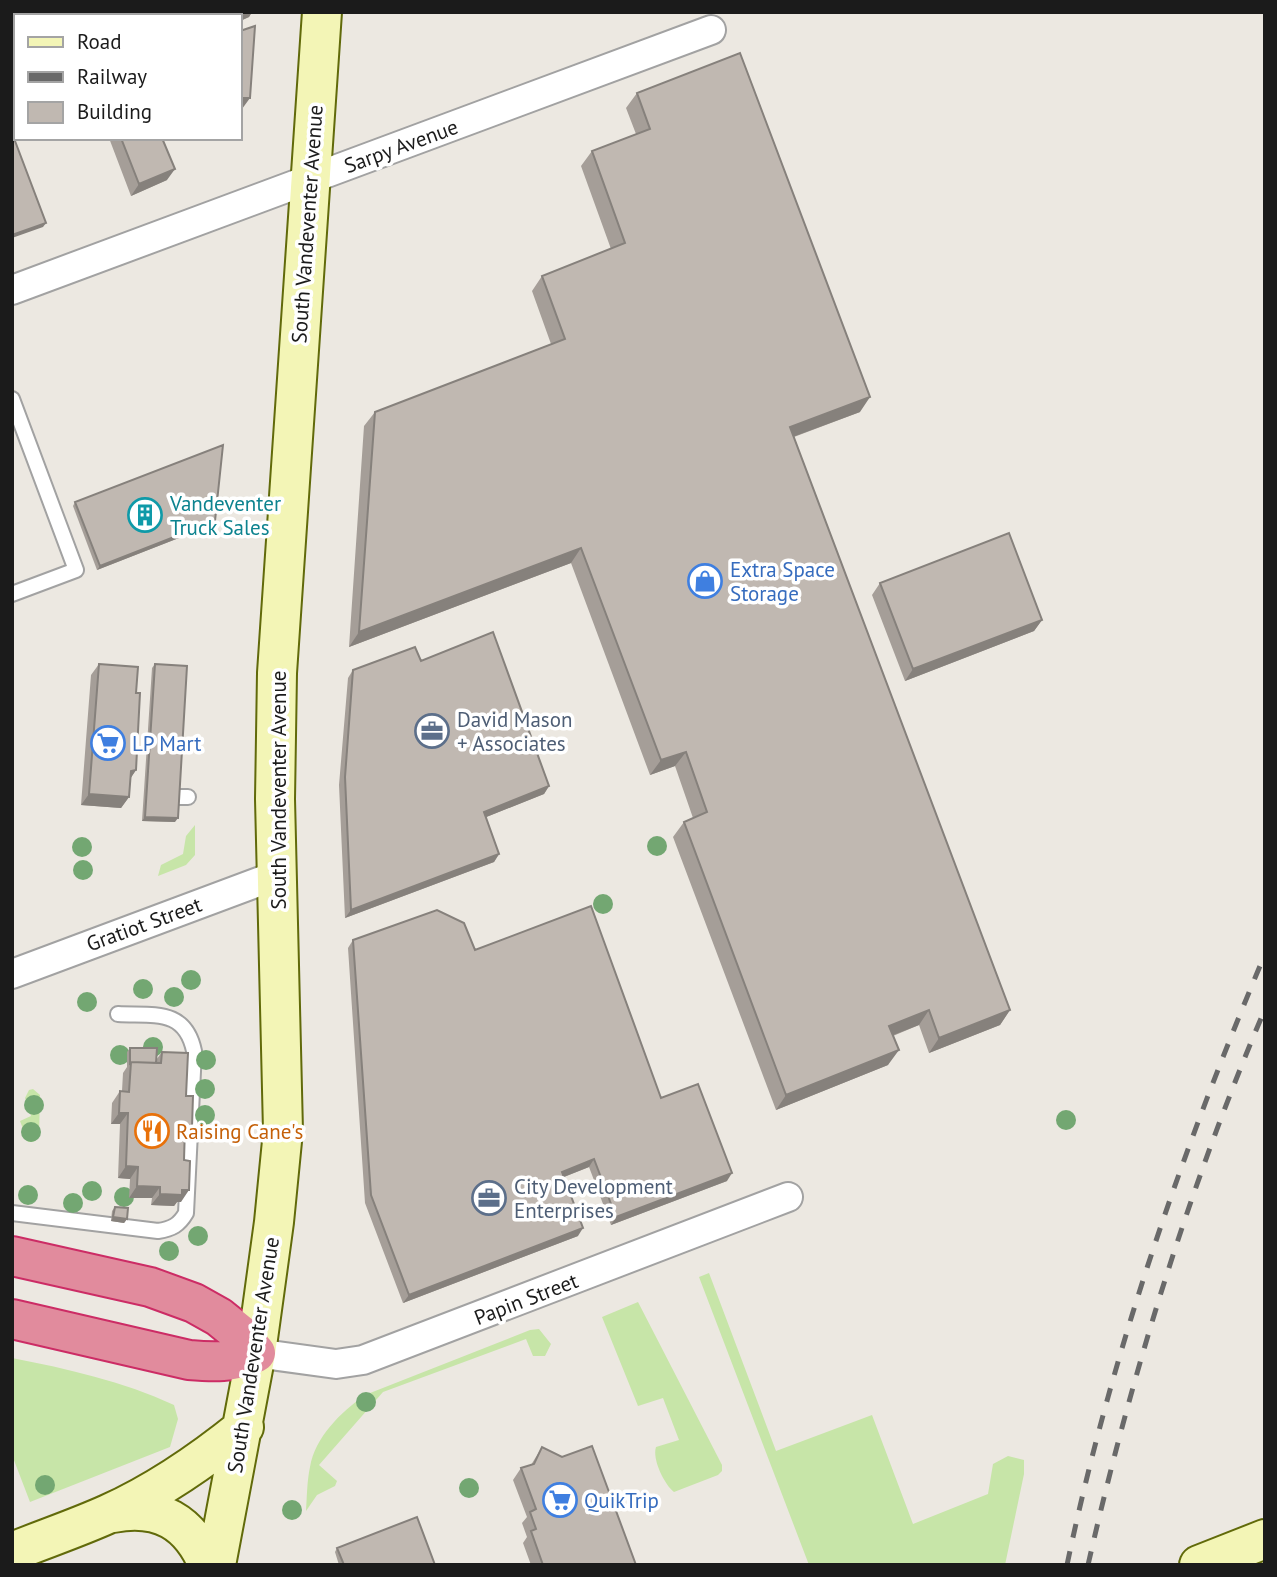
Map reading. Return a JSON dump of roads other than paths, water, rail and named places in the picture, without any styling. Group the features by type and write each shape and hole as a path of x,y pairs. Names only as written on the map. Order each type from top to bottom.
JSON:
{"highway":[{"path":"12,1256 149,1287 194,1303 229,1325 256,1353 239,1361 189,1360 12,1319"}],"main road":[{"name":"South Vandeventer Avenue","path":"216,1565 256,1353 283,1131 277,875 277,673 322,12"},
{"path":"12,1552 108,1514 179,1475 244,1427"},
{"path":"108,1514 128,1510 152,1511 173,1519 192,1537 208,1565"},
{"path":"1199,1565 1265,1539"}],"street":[{"name":"Sarpy Avenue","path":"12,290 711,30"},
{"name":"Gratiot Street","path":"12,974 277,875"},
{"name":"Papin Street","path":"256,1353 336,1364 363,1360 788,1197"}],"lane":[{"path":"12,400 76,570 12,594"},
{"path":"12,1213 158,1231 171,1229 180,1223 187,1213 194,1051 192,1040 187,1030 170,1017 118,1014"}],"railway":[{"path":"1067,1565 1105,1409 1151,1255 1205,1103 1265,954"},
{"path":"1088,1565 1123,1423 1164,1283 1211,1144 1265,1009"}],"place":[{"name":"Vandeventer Truck Sales","path":"145,515"},
{"name":"Extra Space Storage","path":"705,581"},
{"name":"David Mason + Associates","path":"432,731"},
{"name":"LP Mart","path":"108,743"},
{"name":"Raising Cane's","path":"152,1131"},
{"name":"City Development Enterprises","path":"489,1198"},
{"name":"QuikTrip","path":"560,1500"}]}
